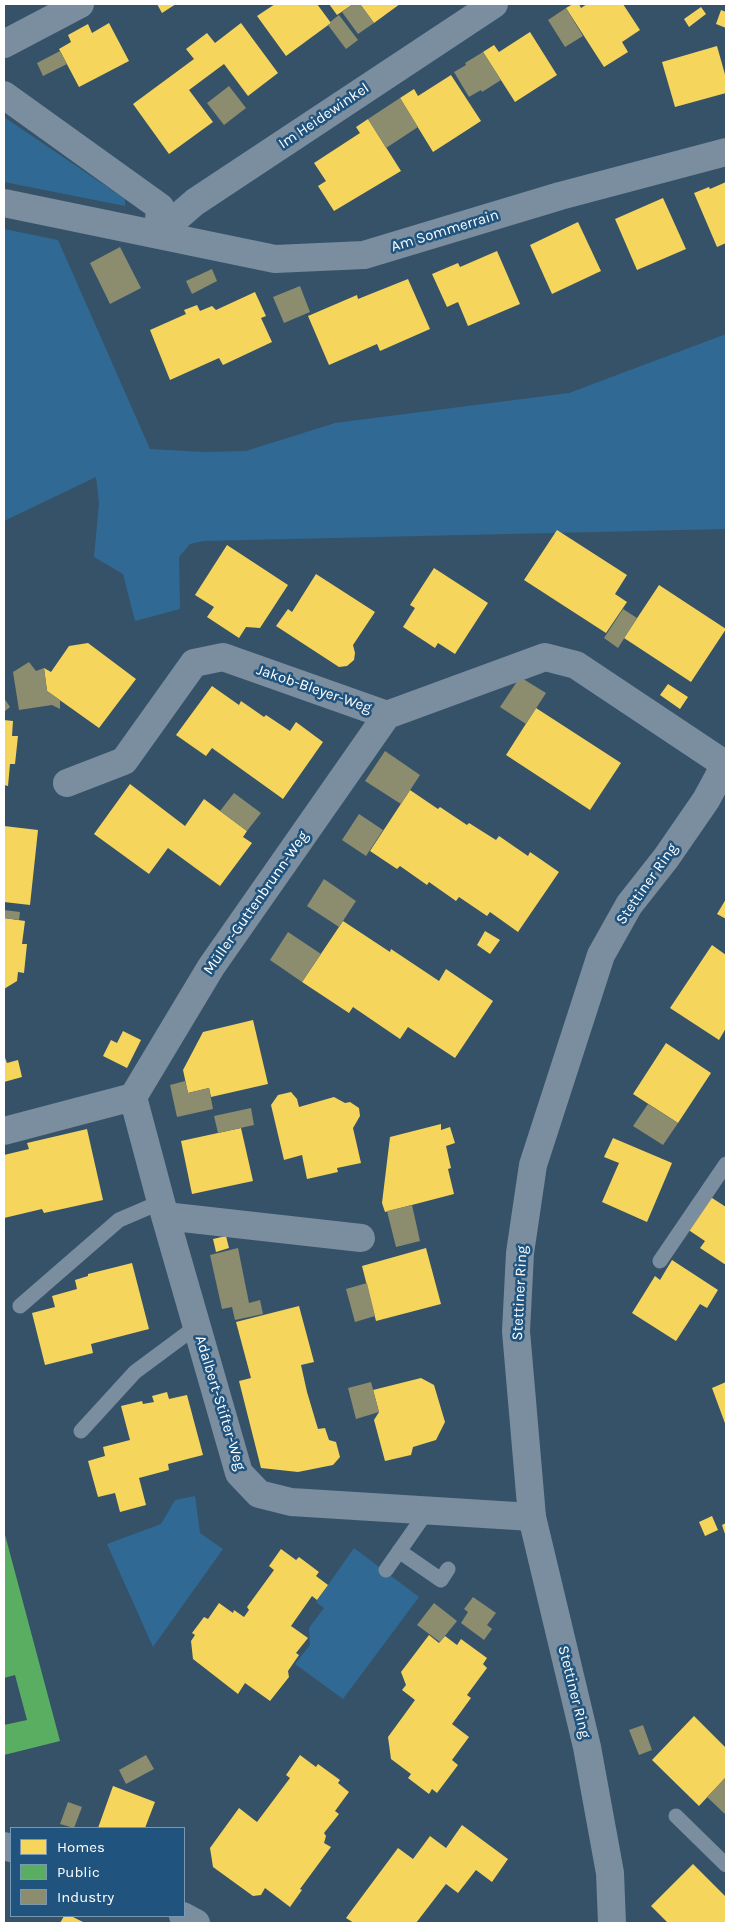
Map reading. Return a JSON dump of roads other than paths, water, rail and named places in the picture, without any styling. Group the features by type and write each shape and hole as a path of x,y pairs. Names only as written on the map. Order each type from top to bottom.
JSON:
{"street":[{"path":"4,44 80,4"},
{"name":"Im Heidewinkel","path":"158,234 195,202 494,4"},
{"path":"4,95 160,207 158,234"},
{"name":"Am Sommerrain","path":"4,203 275,259 364,255 560,196 726,152"},
{"name":"Jakob-Bleyer-Weg","path":"67,783 124,761 194,663 223,657 387,715 545,657 576,665 726,764"},
{"name":"Müller-Guttenbrunn-Weg","path":"133,1097 211,967 225,953 387,715"},
{"name":"Stettiner Ring","path":"612,1923 610,1873 587,1747 532,1516 516,1330 520,1253 533,1165 601,955 629,905 666,858 701,807 726,764"},
{"path":"4,1131 133,1097"},
{"name":"Adalbert-Stifter-Weg","path":"133,1097 142,1158 163,1209 197,1326 199,1364 232,1475 259,1494 291,1502 532,1516"},
{"path":"163,1209 361,1238"},
{"path":"185,1917 196,1923"}],"lane":[{"path":"660,1261 726,1164"},
{"path":"20,1306 119,1220 163,1209"},
{"path":"81,1431 135,1372 197,1326"},
{"path":"386,1570 428,1510"},
{"path":"399,1551 440,1580 448,1568"},
{"path":"676,1816 726,1865"}]}
